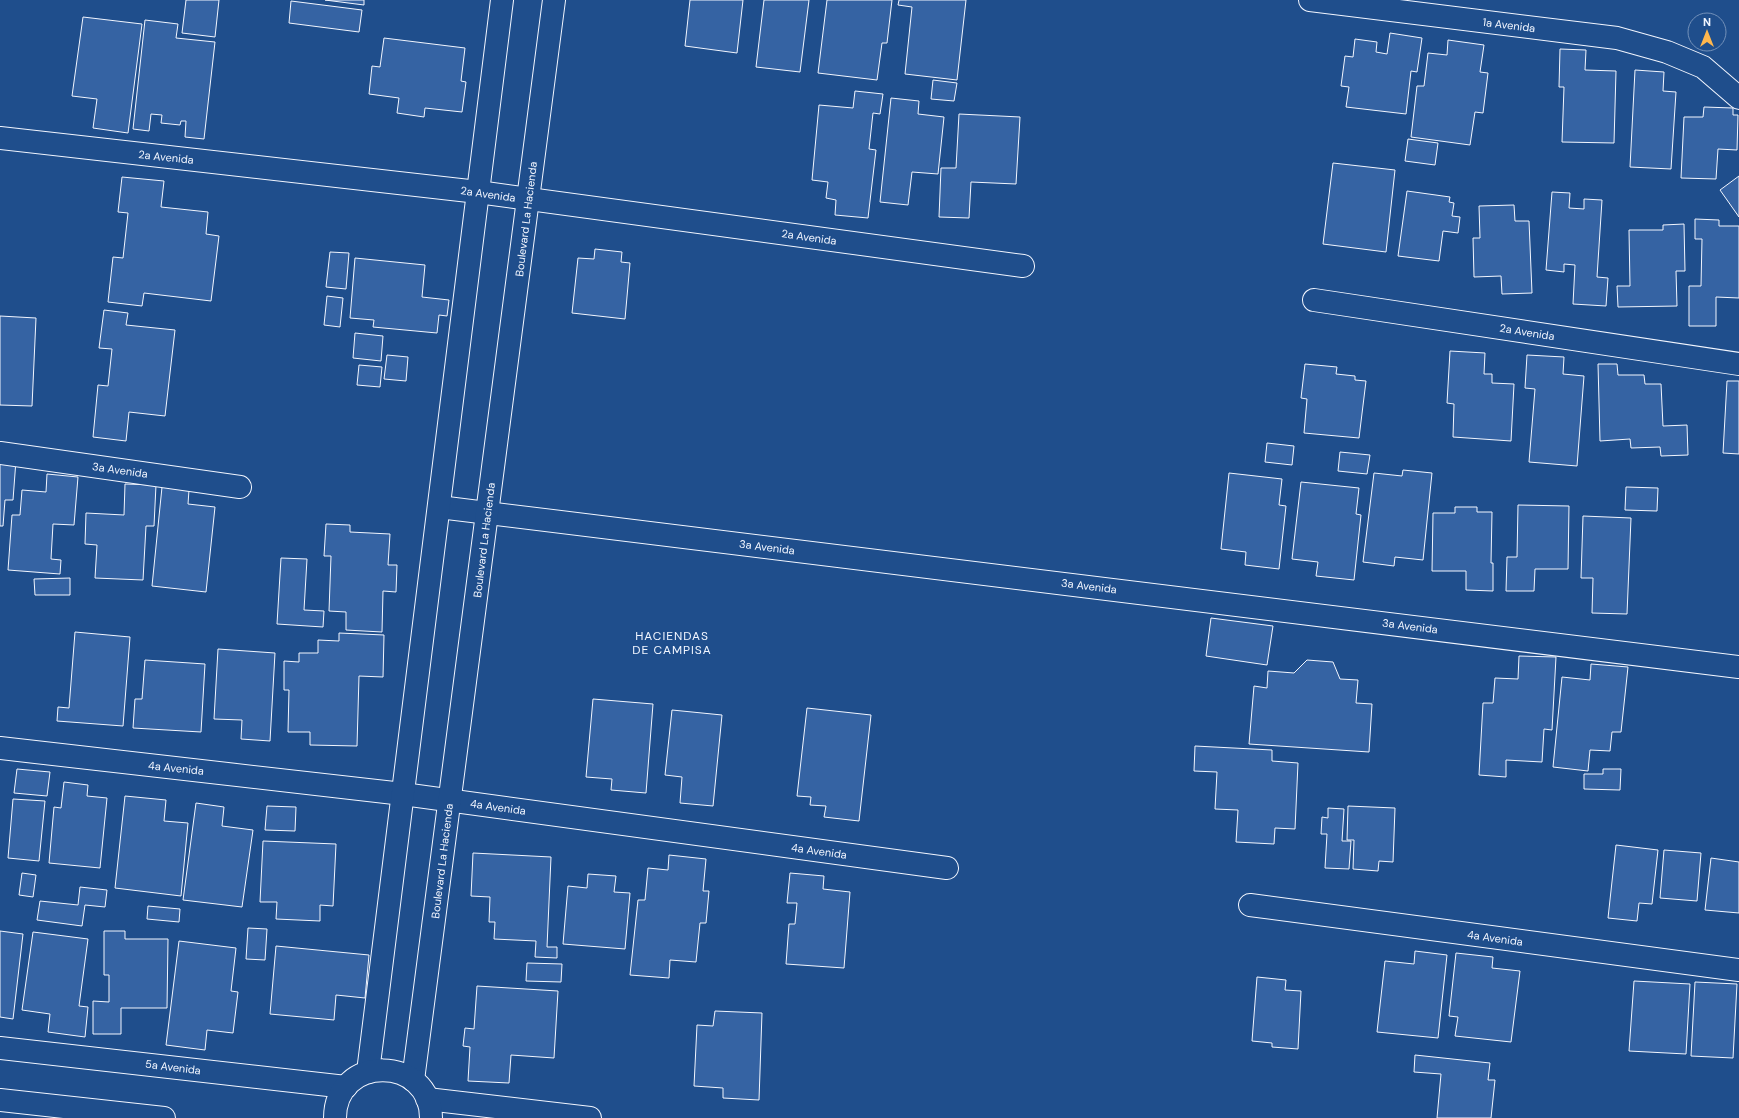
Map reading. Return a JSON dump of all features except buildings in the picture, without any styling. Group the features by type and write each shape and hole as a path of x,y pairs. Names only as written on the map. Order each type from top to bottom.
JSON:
{"street":[{"path":"368,1072 502,0"},
{"name":"Boulevard La Hacienda","path":"413,1080 554,0"},
{"name":"1a Avenida","path":"1310,0 1617,38 1667,52 1703,67 1739,98"},
{"name":"2a Avenida","path":"0,138 478,192 1023,266"},
{"name":"2a Avenida","path":"1314,300 1739,364"},
{"name":"3a Avenida","path":"0,452 240,487"},
{"name":"3a Avenida","path":"439,507 1739,667"},
{"name":"4a Avenida","path":"0,748 403,794 947,868"},
{"name":"4a Avenida","path":"1250,905 1739,970"},
{"name":"5a Avenida","path":"0,1048 346,1087"},
{"path":"335,1118 338,1100 346,1087 360,1076 374,1070 388,1070 401,1073 413,1080 423,1090 429,1108 590,1118"},
{"path":"0,1100 164,1118"}],"district":[{"name":"HACIENDAS DE CAMPISA","path":"672,643"}]}
